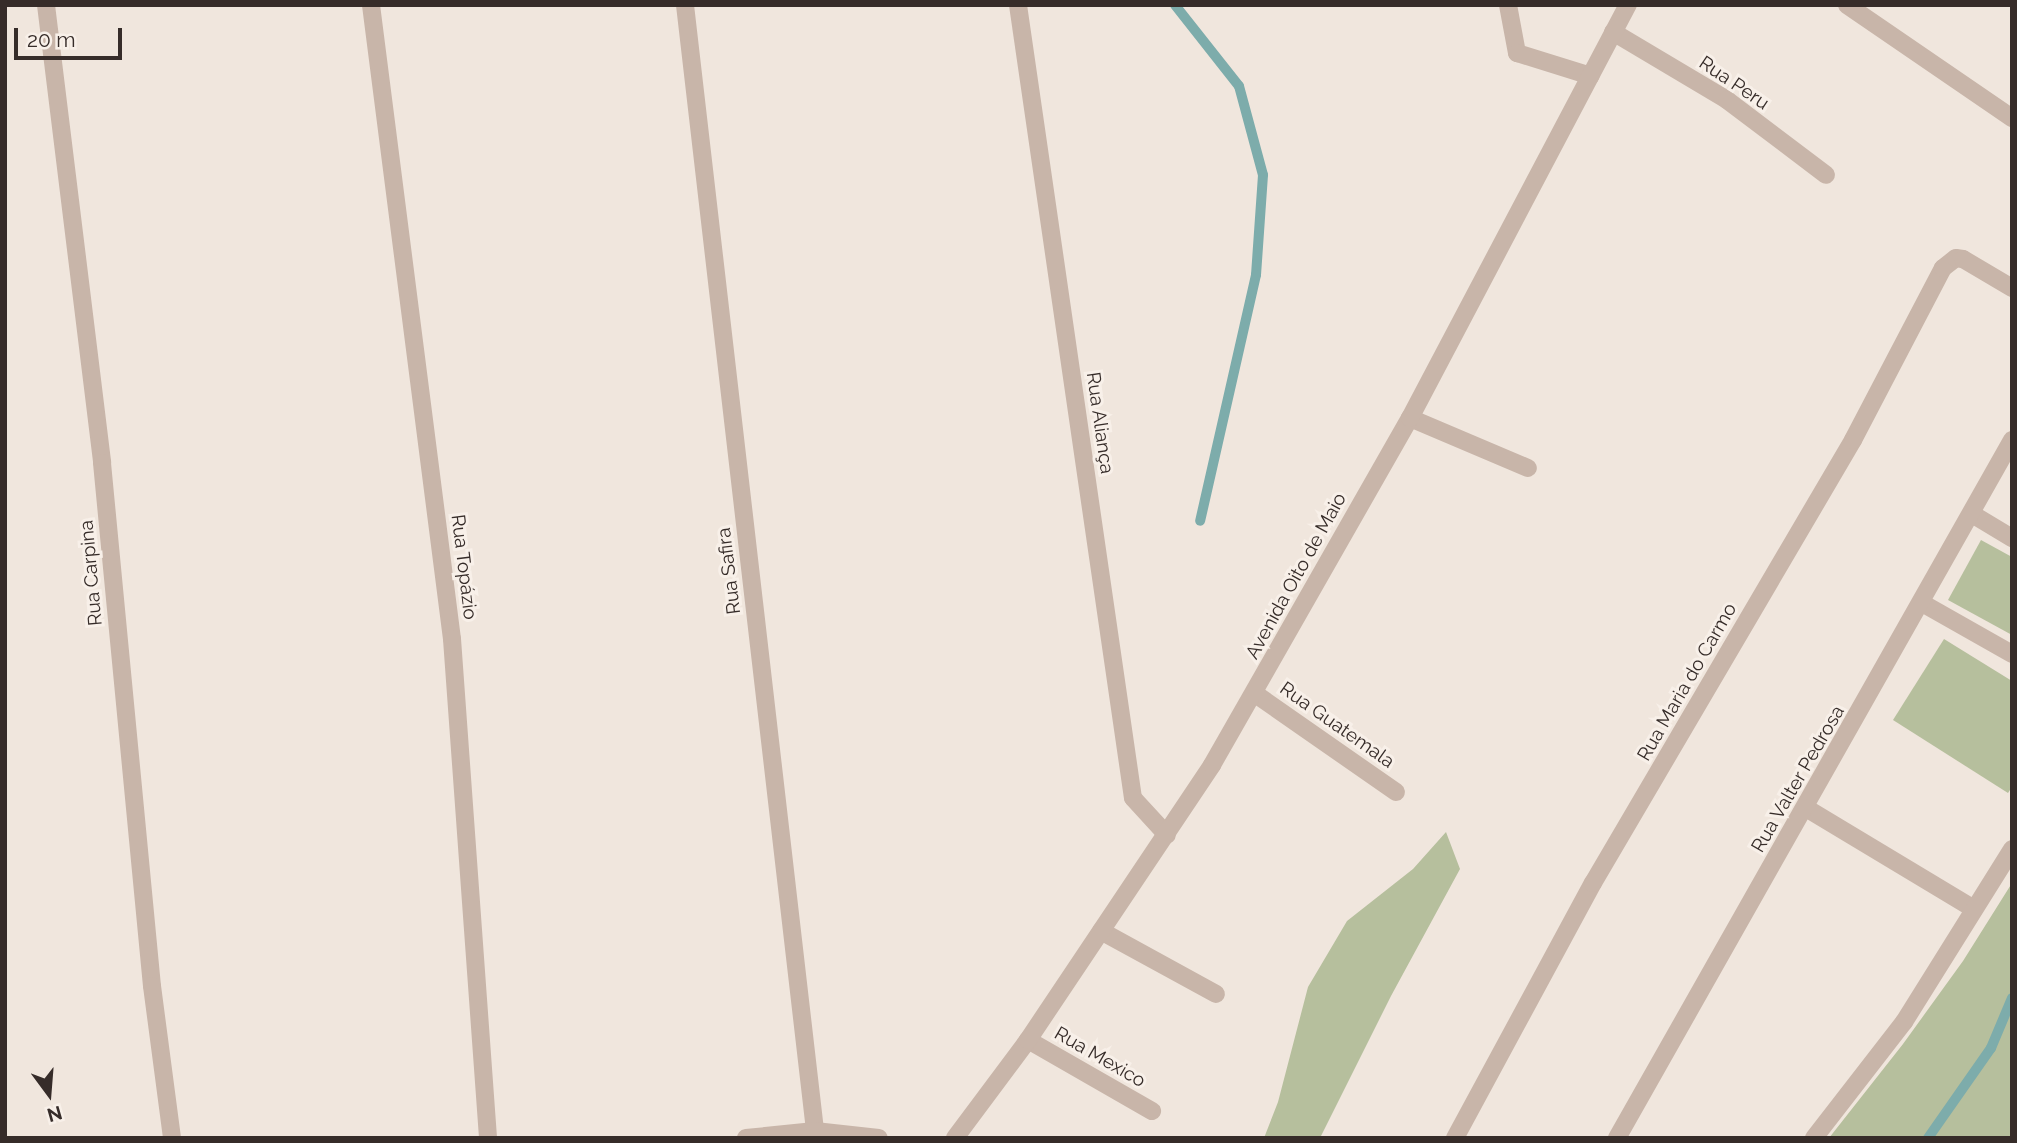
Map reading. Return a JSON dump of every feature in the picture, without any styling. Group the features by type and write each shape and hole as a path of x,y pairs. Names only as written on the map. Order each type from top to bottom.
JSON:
{"street":[{"name":"Rua Carpina","path":"46,5 102,463 152,985 172,1138"},
{"name":"Rua Topázio","path":"371,5 452,639 488,1138"},
{"name":"Rua Safira","path":"685,5 815,1131"},
{"name":"Rua Aliança","path":"1017,5 1133,798 1167,835"},
{"path":"1508,5 1517,53 1591,76"},
{"name":"Avenida Oito de Maio","path":"955,1138 1028,1040 1167,835 1254,693 1409,418 1628,5"},
{"path":"1847,5 2012,118"},
{"name":"Rua Peru","path":"1613,32 1727,100 1826,175"},
{"name":"Rua Maria do Carmo","path":"1455,1138 1593,883 1853,440 1943,268 1956,258 1963,259 2012,288"},
{"path":"1409,418 1528,468"},
{"name":"Rua Valter Pedrosa","path":"1617,1138 2012,440"},
{"path":"1972,514 2012,538"},
{"path":"1922,603 2012,654"},
{"name":"Rua Guatemala","path":"1254,693 1396,792"},
{"path":"1806,808 1974,909"},
{"path":"1814,1138 1904,1022 2012,849"},
{"path":"1101,931 1216,995"},
{"name":"Rua Mexico","path":"1028,1040 1152,1111"},
{"path":"746,1138 815,1131 879,1138"}],"green space":[{"path":"1981,540 2012,557 2012,635 1948,600"},
{"path":"1944,639 2012,681 2012,787 2008,793 1893,720"},
{"path":"1446,832 1460,869 1391,996 1320,1138 1264,1138 1278,1102 1308,987 1347,921 1413,869"},
{"path":"2012,883 2012,1138 1829,1138 1903,1044 1963,961"}],"waterway":[{"path":"1175,5 1239,86 1263,175 1256,275 1200,521"},
{"path":"1928,1138 1991,1048 2012,998"}]}
